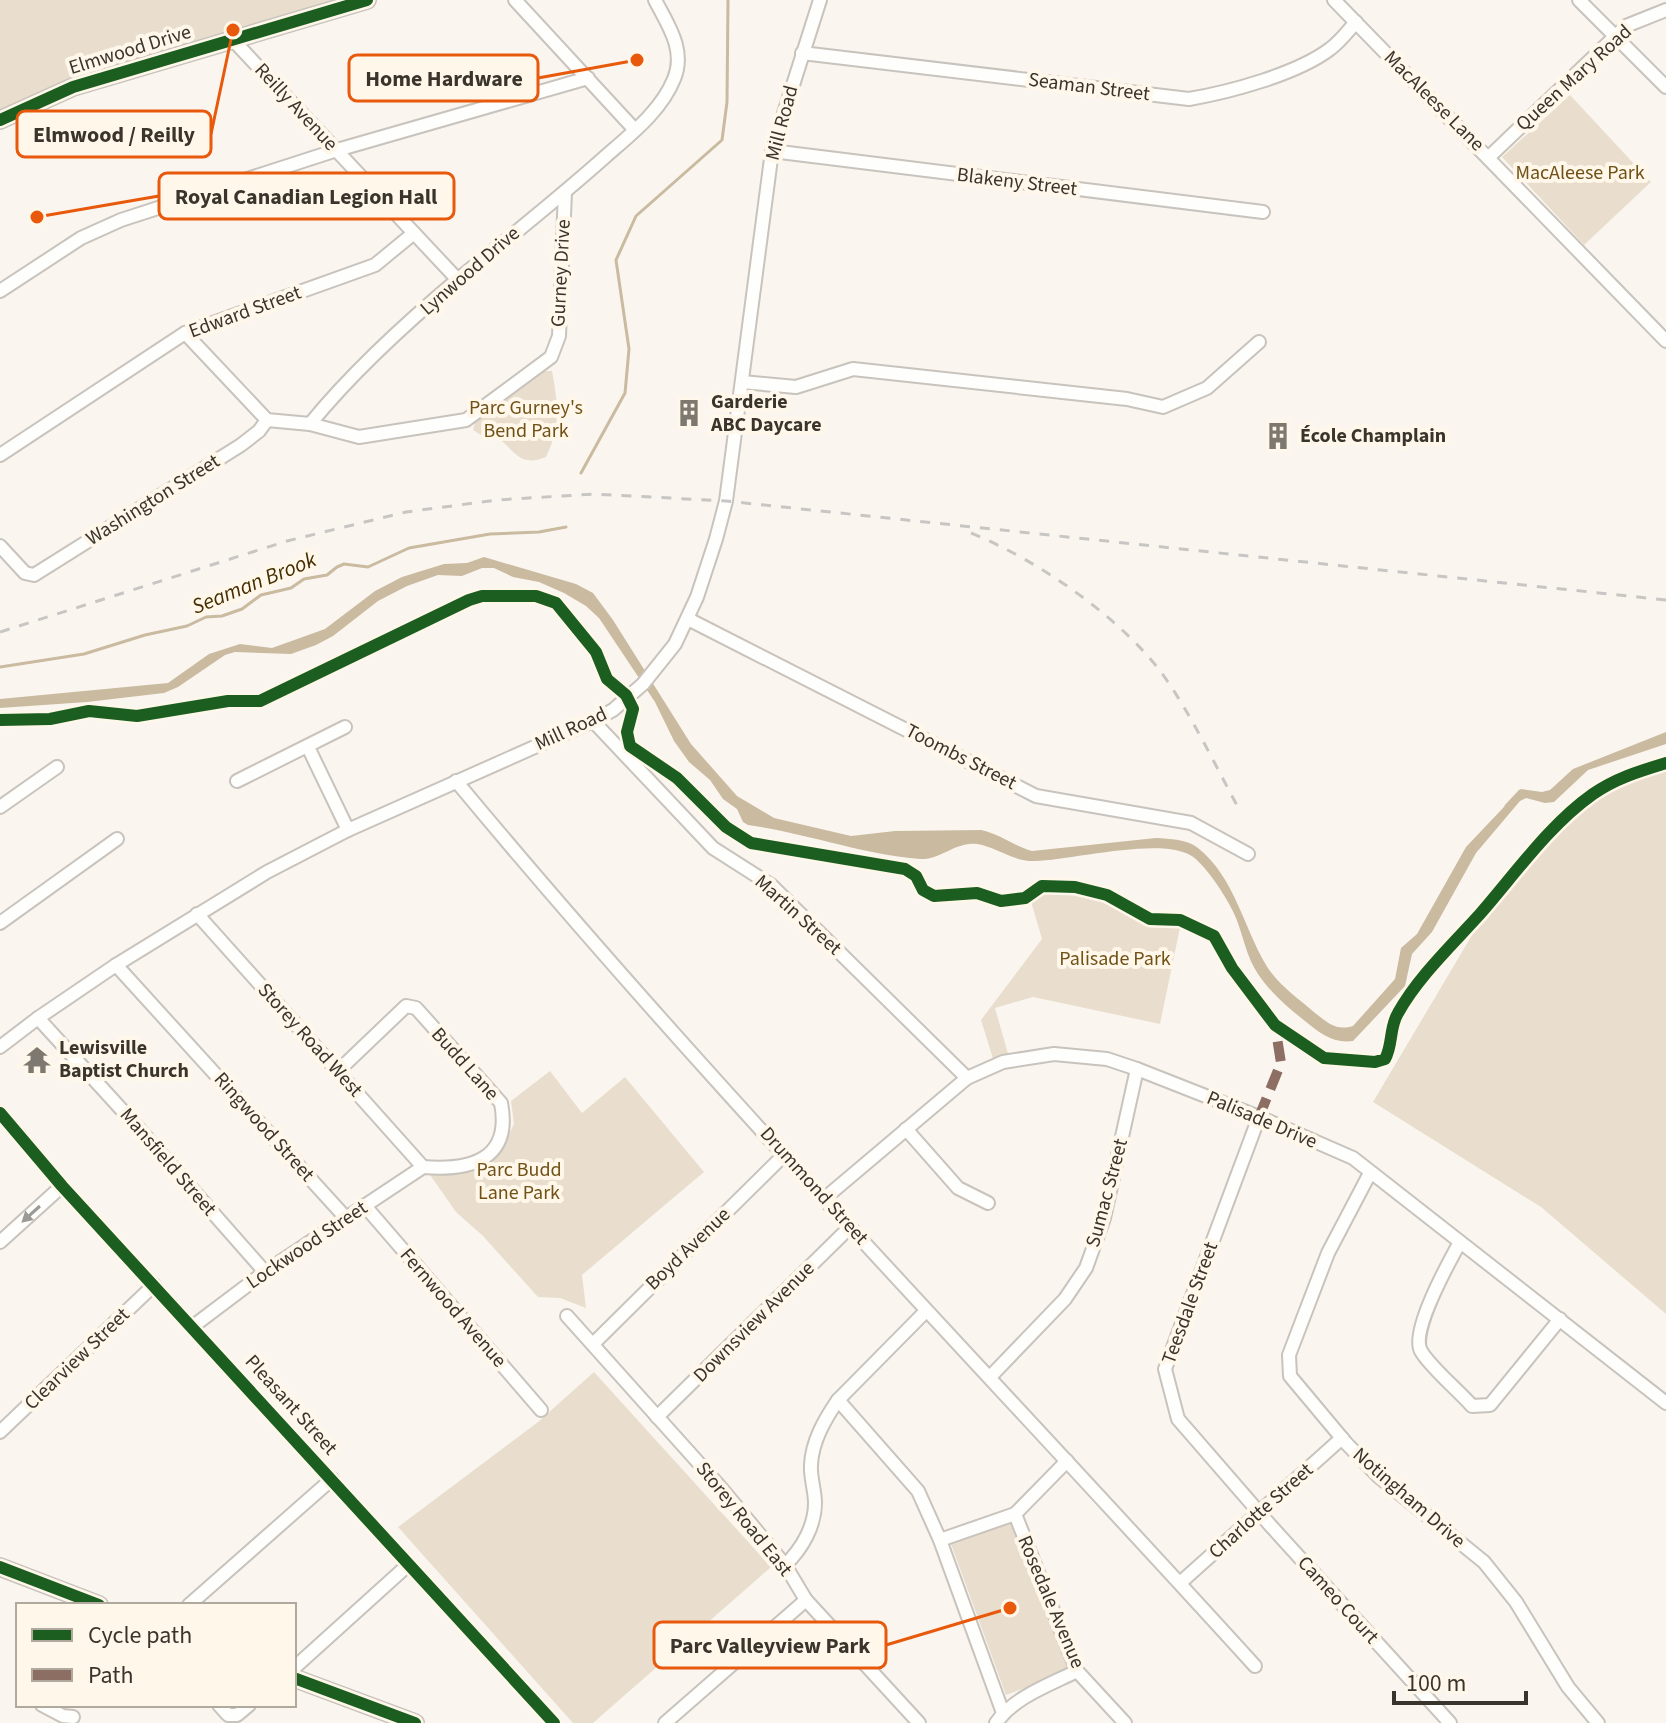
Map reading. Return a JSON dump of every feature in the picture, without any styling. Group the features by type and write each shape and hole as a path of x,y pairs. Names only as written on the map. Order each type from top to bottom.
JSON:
{"main road":[{"name":"Elmwood Drive","path":"0,120 73,87 367,0"},
{"path":"0,1567 94,1603"},
{"path":"296,1679 415,1723"}],"street":[{"path":"515,0 635,130"},
{"name":"Lynwood Drive","path":"310,424 339,389 458,280 635,130 661,102 675,77 678,56 676,40 655,0"},
{"name":"Mill Road","path":"0,1047 116,965 267,872 348,830 593,721 625,700 659,666 688,619 722,520 772,151 820,0"},
{"name":"MacAleese Lane","path":"1334,0 1666,341"},
{"path":"1579,0 1666,87"},
{"name":"Queen Mary Road","path":"1489,157 1626,26 1666,10"},
{"name":"Seaman Street","path":"802,53 1189,99 1217,94 1305,65 1332,48 1356,22"},
{"name":"Reilly Avenue","path":"233,40 458,280"},
{"path":"0,291 81,238 121,220 337,150 588,78"},
{"name":"Blakeny Street","path":"772,151 1263,212"},
{"name":"Gurney Drive","path":"267,420 310,424 359,437 466,420 551,357 559,336 565,192"},
{"name":"Edward Street","path":"0,455 185,333 375,265 414,233"},
{"path":"185,333 267,420"},
{"path":"742,382 796,387 853,369 1127,399 1163,407 1207,388 1259,342"},
{"name":"Washington Street","path":"0,546 25,573 34,575 241,445 267,420"},
{"name":"Toombs Street","path":"688,619 1036,796 1191,823 1248,854"},
{"name":"Martin Street","path":"593,721 713,848 771,885 967,1078"},
{"path":"237,781 345,727"},
{"path":"308,747 348,830"},
{"path":"0,807 57,767"},
{"name":"Drummond Street","path":"456,781 609,962 1255,1666"},
{"path":"0,923 117,839"},
{"name":"Storey Road West","path":"197,914 423,1167"},
{"name":"Ringwood Street","path":"116,965 346,1218"},
{"name":"Budd Lane","path":"338,1071 406,1006 416,1008 501,1103 504,1119 499,1139 488,1155 471,1166 450,1169 423,1167"},
{"name":"Mansfield Street","path":"38,1018 265,1272"},
{"name":"Palisade Drive","path":"825,1198 967,1078 1003,1062 1054,1054 1107,1059 1259,1117 1353,1158 1666,1403"},
{"name":"Sumac Street","path":"990,1377 1065,1299 1086,1268 1104,1218 1137,1069"},
{"name":"Pleasant Street","path":"0,1113 62,1186 554,1723"},
{"name":"Teesdale Street","path":"1259,1117 1165,1369 1178,1419 1260,1513"},
{"path":"906,1129 958,1188 988,1203"},
{"name":"Boyd Avenue","path":"593,1344 785,1154"},
{"name":"Lockwood Street","path":"192,1327 265,1272 423,1167"},
{"name":"Notingham Drive","path":"1370,1173 1328,1253 1289,1355 1290,1376 1378,1476 1484,1562 1516,1602 1568,1687 1598,1723"},
{"path":"0,1242 62,1186"},
{"name":"Fernwood Avenue","path":"365,1206 541,1410"},
{"name":"Downsview Avenue","path":"657,1417 850,1227"},
{"path":"1460,1242 1418,1334 1420,1350 1472,1406 1490,1405 1560,1319"},
{"name":"Clearview Street","path":"0,1432 154,1285"},
{"path":"785,1565 807,1537 815,1506 811,1464 827,1416 838,1400 926,1311"},
{"name":"Storey Road East","path":"567,1316 785,1565 806,1600 919,1723"},
{"path":"838,1400 918,1491 940,1540 1000,1718 1035,1692 1077,1671"},
{"name":"Charlotte Street","path":"1180,1583 1342,1438"},
{"path":"940,1540 1015,1514 1067,1461"},
{"path":"191,1603 332,1479"},
{"name":"Cameo Court","path":"1260,1513 1450,1723"},
{"name":"Rosedale Avenue","path":"1015,1514 1077,1671 1125,1723"},
{"path":"296,1666 408,1565"},
{"path":"665,1723 806,1600"},
{"path":"46,1707 63,1716 72,1715"},
{"path":"221,1707 228,1715 237,1715 247,1707"}],"green space":[{"path":"0,0 338,0 71,79 0,110"},
{"name":"MacAleese Park","path":"1570,95 1651,182 1584,245 1502,157"},
{"name":"Parc Gurney's Bend Park","path":"541,371 552,371 557,405 554,435 546,457 536,460 522,458 492,434 484,437 473,430 476,420"},
{"path":"1666,763 1666,1314 1541,1207 1373,1102 1494,898 1607,786"},
{"name":"Palisade Park","path":"1055,890 1182,918 1160,1024 1033,997 995,1008 1009,1057 994,1062 981,1020 1042,939 1030,898"},
{"name":"Parc Budd Lane Park","path":"550,1071 582,1113 625,1077 704,1172 582,1275 586,1308 560,1298 538,1297 483,1236 456,1212 428,1172 471,1171 498,1156 514,1124 511,1101"},
{"path":"594,1372 771,1567 593,1723 573,1723 398,1527 538,1422"},
{"path":"1013,1521 1069,1672 1006,1695 951,1544"}],"shaded area":[{"path":"484,557 576,584 593,593 691,744 737,796 774,818 851,836 895,831 981,830 1032,851 1156,838 1189,843 1211,860 1221,873 1258,950 1276,979 1324,1020 1342,1027 1353,1026 1395,979 1401,948 1417,934 1466,847 1521,789 1550,790 1573,769 1666,732 1666,744 1588,770 1554,802 1526,798 1520,801 1476,853 1432,932 1412,954 1405,986 1353,1041 1346,1041 1327,1037 1316,1030 1268,987 1251,960 1228,903 1210,874 1190,855 1158,848 1027,861 969,844 935,857 920,859 876,853 748,825 710,780 689,762 674,741 655,702 599,618 564,593 494,568 482,568 462,576 438,575 407,586 378,601 333,636 316,645 291,654 235,652 225,655 164,693 0,708 0,699 168,683 209,654 240,644 272,648 325,629 375,591 402,577 444,564 467,563"}],"waterway":[{"name":"Seaman Brook","path":"581,473 625,393 629,349 616,260 636,216 722,140 727,102 728,0"},
{"name":"Seaman Brook","path":"0,667 84,654 187,626 206,617 222,616 242,609 261,595 291,588 304,579 327,575 344,564 368,567 409,548 490,534 539,532 566,527"},
{"path":"1506,806 1520,791"}],"railway":[{"path":"0,632 287,541 406,512 497,500 594,494 726,501 1666,600"},
{"path":"971,533 1052,576 1105,615 1151,659 1178,697 1239,809"}],"marked path":[{"path":"1259,1117 1281,1063 1275,1025"}],"cycle path":[{"path":"0,120 73,87 367,0"},
{"path":"0,720 50,719 89,711 137,716 228,701 260,701 469,600 482,596 536,596 556,603 596,652 607,679 626,695 633,709 627,732 630,746 677,778 726,827 751,843 905,869 916,876 923,890 934,896 977,893 1001,901 1025,898 1042,886 1075,887 1107,895 1150,919 1180,920 1214,936 1232,968 1275,1025 1324,1058 1375,1062 1385,1059 1395,1019 1415,987 1547,835 1577,806 1602,788 1666,763"},
{"path":"0,1113 62,1186 554,1723"},
{"path":"0,1567 94,1603"},
{"path":"296,1679 415,1723"}],"place":[{"name":"Elmwood / Reilly","path":"233,30"},
{"name":"Home Hardware","path":"637,60"},
{"name":"Royal Canadian Legion Hall","path":"37,217"},
{"name":"Garderie ABC Daycare","path":"689,413"},
{"name":"École Champlain","path":"1278,436"},
{"name":"Lewisville Baptist Church","path":"37,1060"},
{"name":"Parc Valleyview Park","path":"1010,1608"}]}
